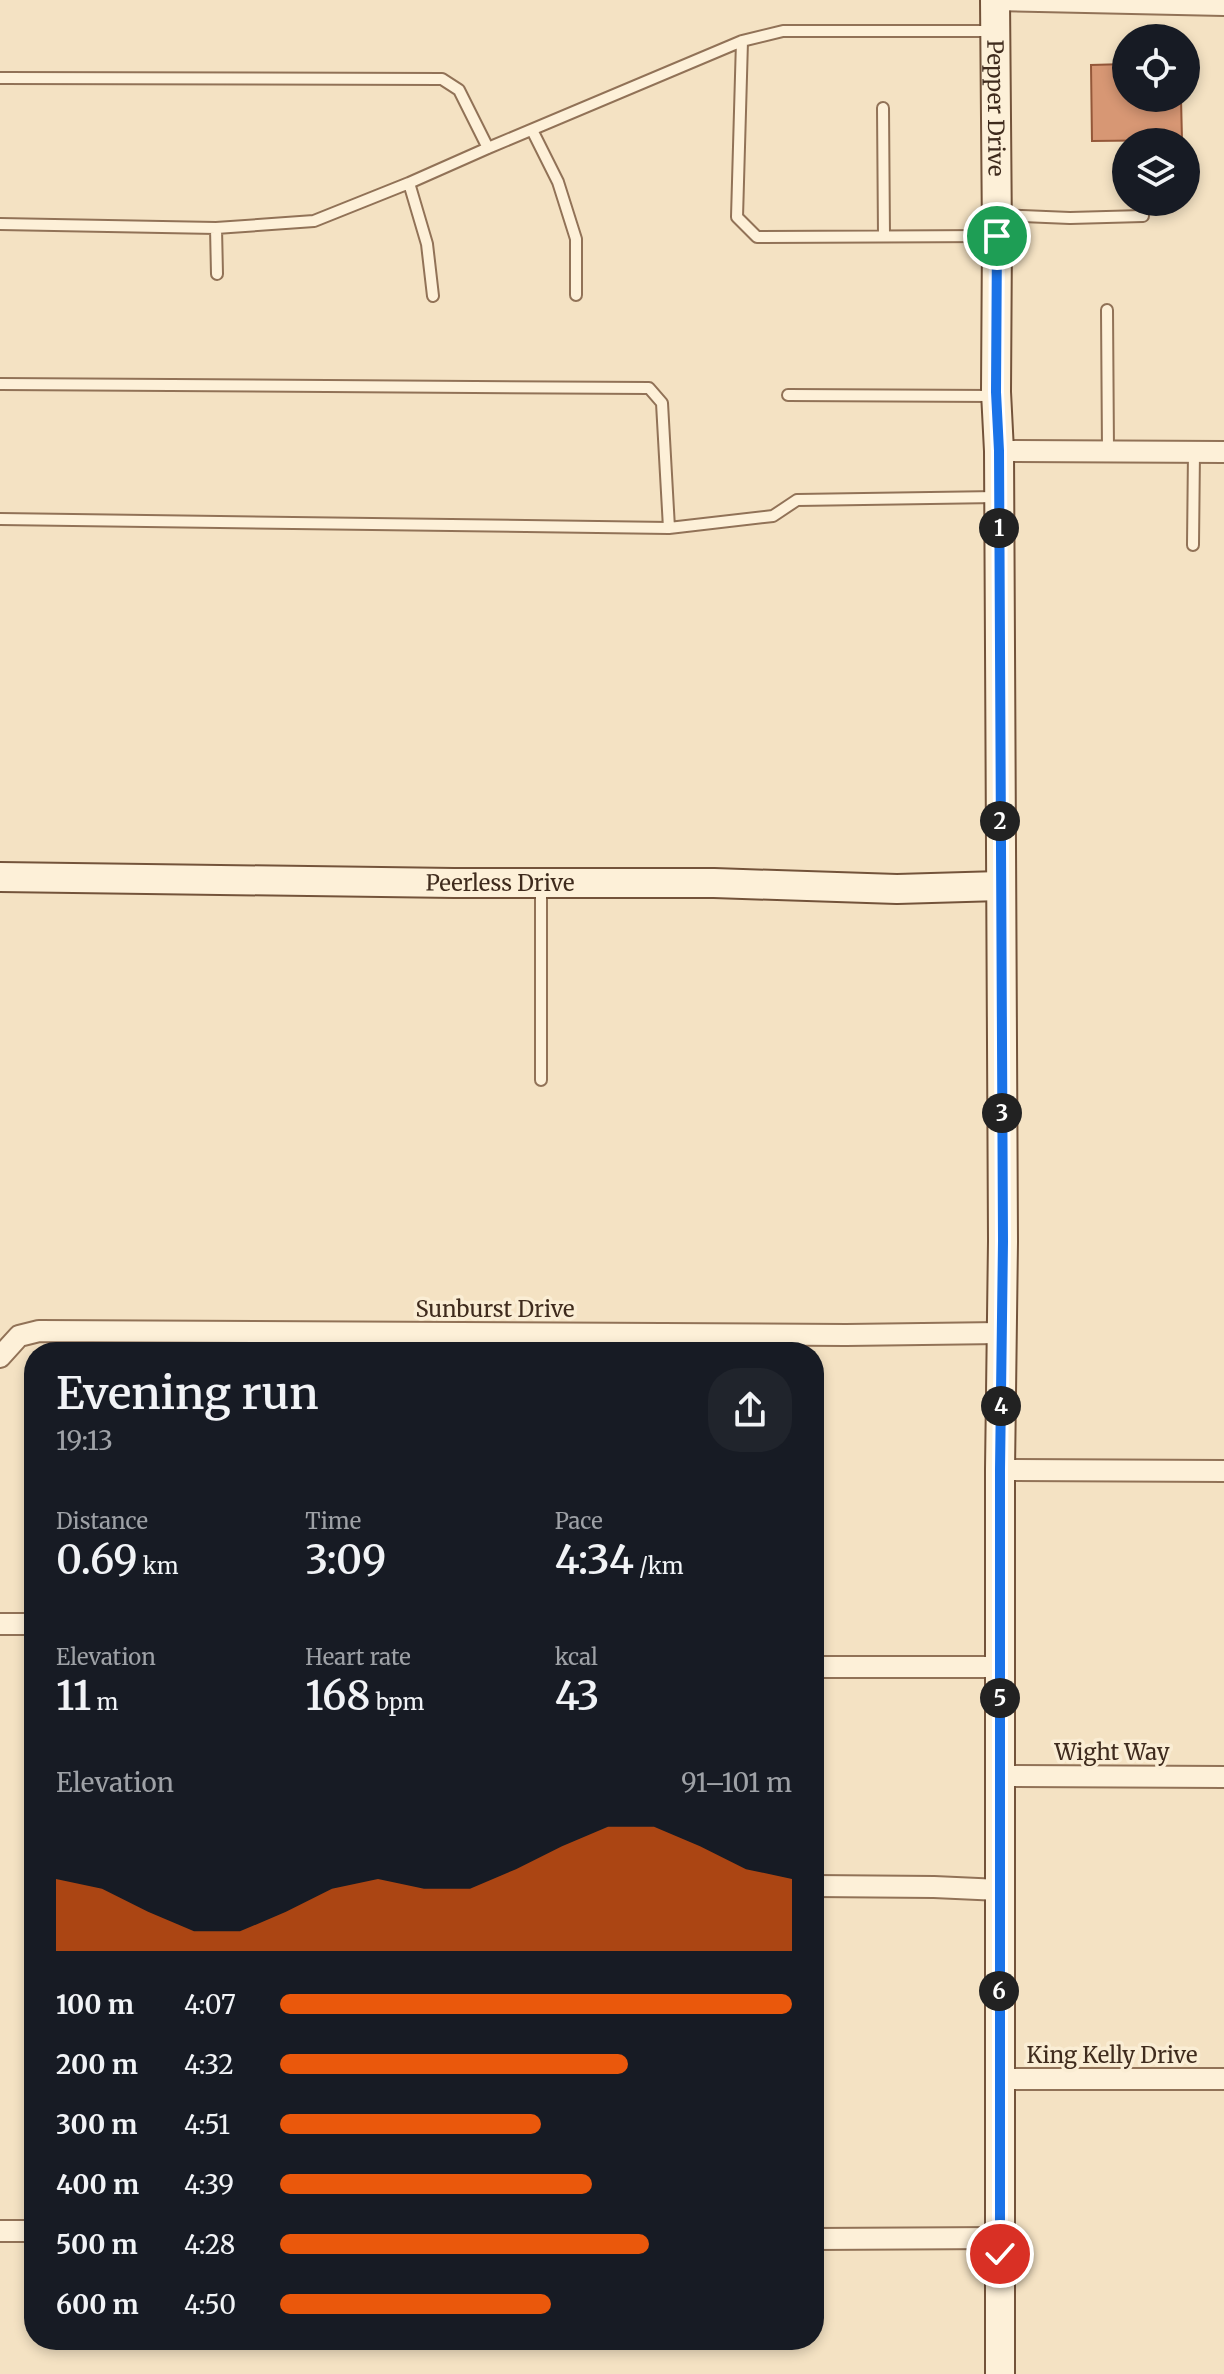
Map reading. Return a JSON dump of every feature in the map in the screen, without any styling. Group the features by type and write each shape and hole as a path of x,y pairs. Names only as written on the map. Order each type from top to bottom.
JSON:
{"street":[{"path":"995,0 1224,5"},
{"name":"Pepper Drive","path":"995,0 1003,1241 1000,1333 1000,2374"},
{"path":"999,451 1224,452"},
{"name":"Peerless Drive","path":"0,877 714,883 897,889 1000,886"},
{"name":"Sunburst Drive","path":"0,1357 19,1336 39,1331 1000,1333"},
{"path":"1000,1470 1224,1471"},
{"path":"0,1624 24,1624"},
{"path":"824,1667 1000,1667"},
{"name":"Wight Way","path":"1000,1776 1224,1777"},
{"path":"824,1886 1000,1890"},
{"name":"King Kelly Drive","path":"999,2079 1224,2079"},
{"path":"0,2231 24,2231"},
{"path":"824,2239 1000,2238"}],"lane":[{"path":"0,224 216,228 302,224 409,183 742,41 783,31 996,31"},
{"path":"742,41 737,217 757,237 884,236 1070,218 1143,216"},
{"path":"0,78 442,79 459,90 488,148"},
{"path":"883,108 884,236"},
{"path":"532,130 558,182 576,239 576,295"},
{"path":"409,183 427,244 433,296"},
{"path":"216,228 217,274"},
{"path":"1107,310 1108,451"},
{"path":"0,384 649,388 662,403 669,528"},
{"path":"788,395 996,396"},
{"path":"1193,545 1194,452"},
{"path":"0,519 669,528 773,516 797,500 999,497"},
{"path":"541,883 541,1080"}],"building":[{"path":"1112,64 1112,112 1181,112 1182,128 1112,128 1112,141 1092,141 1091,65"}],"route":[{"path":"997,236 1003,1241 1000,1333 1000,2254"}]}
